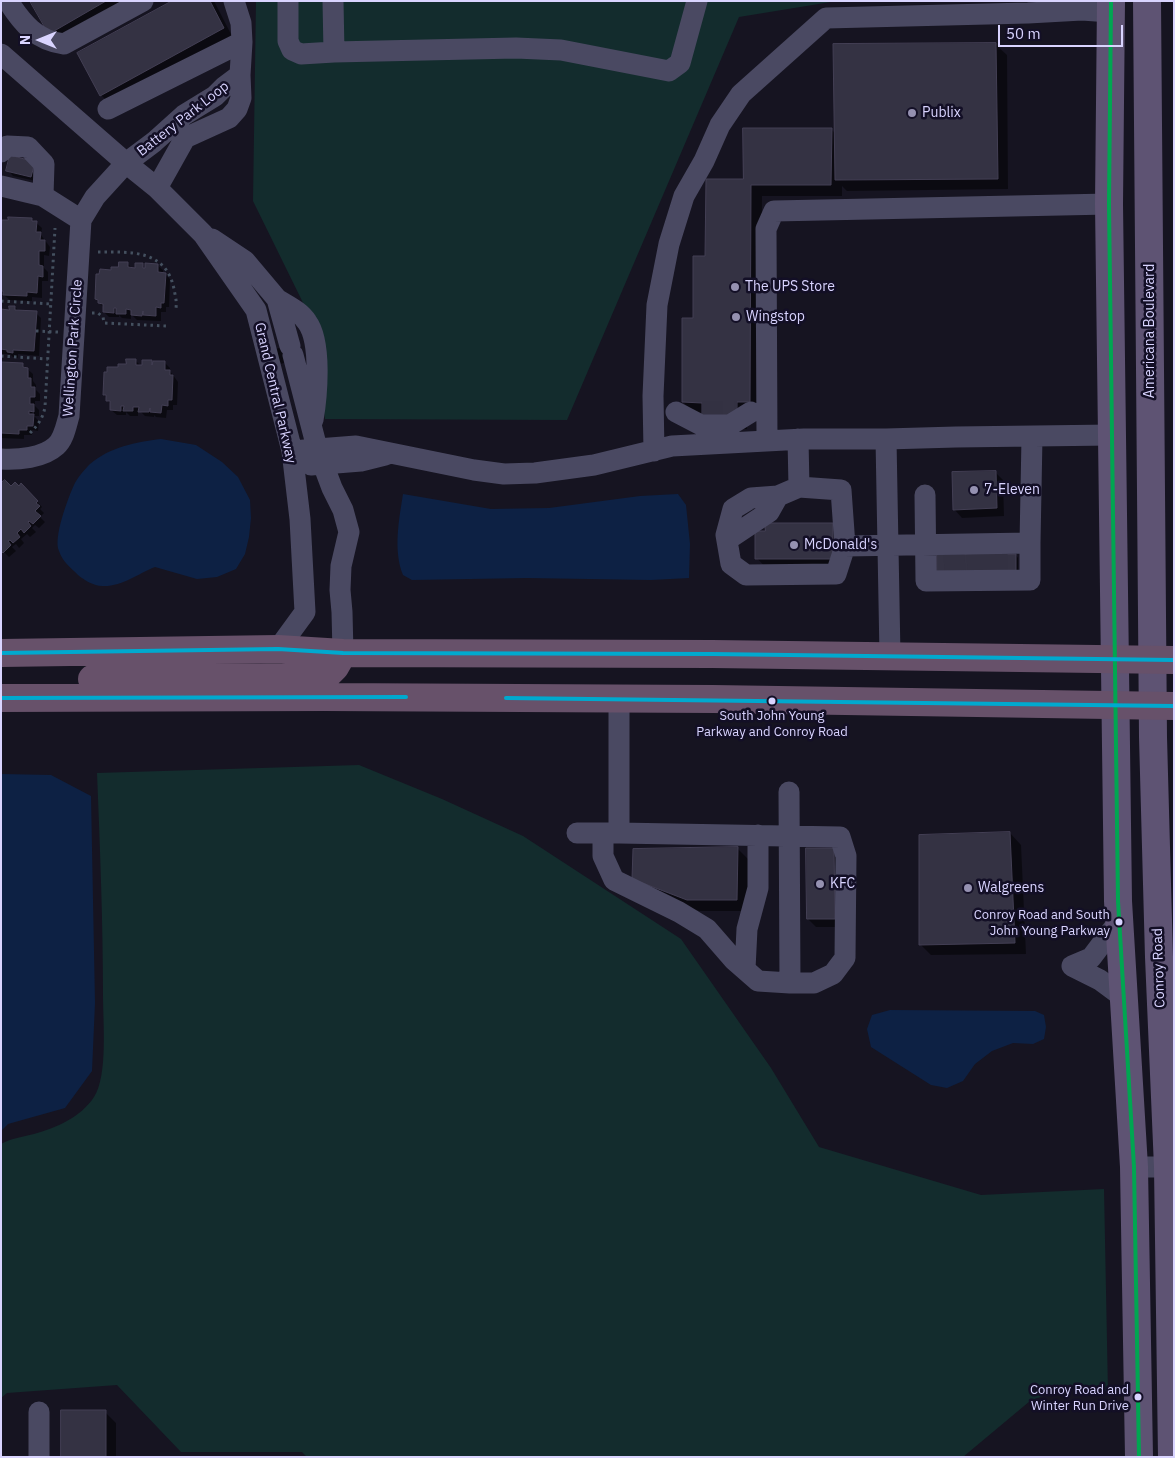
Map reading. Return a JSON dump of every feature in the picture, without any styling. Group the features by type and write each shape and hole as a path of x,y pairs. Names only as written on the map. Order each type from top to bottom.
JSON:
{"highway":[{"path":"1,653 278,649 343,653 702,654 1163,660"},
{"path":"8,698 71,679 325,677 336,667 343,653"},
{"path":"326,697 349,669 354,666 407,660 425,654"},
{"path":"8,698 326,697 620,699 1163,706"}],"main road":[{"path":"1139,1457 1134,1167 1119,922 1109,204 1111,6 1147,6"},
{"name":"Americana Boulevard","path":"1147,6 1150,262 1163,660"},
{"path":"1109,204 1120,210 1133,225 1150,262"},
{"name":"Conroy Road","path":"1163,660 1166,957 1171,1167 1172,1457"}],"street":[{"path":"8,1 18,17 38,36 53,43 64,44 143,1"},
{"name":"Battery Park Loop","path":"157,188 185,138 229,118 238,109 241,98 242,42 241,23 234,1"},
{"path":"288,1 288,41 292,50 301,54 516,48 561,50 669,71 680,63 698,1"},
{"path":"333,1 334,52"},
{"path":"654,451 653,413 657,306 669,244 684,196 704,161 720,125 741,94 826,18 1028,13 1082,10 1111,6"},
{"path":"108,109 242,42"},
{"name":"Grand Central Parkway","path":"1,54 157,188 203,234 256,310 292,458 300,519 305,612 278,649"},
{"name":"Battery Park Loop","path":"126,163 154,142 184,115 215,96 224,86 240,75"},
{"path":"1,152 8,146 28,147 44,164 43,196"},
{"name":"Wellington Park Circle","path":"1,460 37,455 56,446 64,434 69,416 81,220 95,197 126,163"},
{"path":"1,186 43,196 81,220"},
{"path":"767,441 751,412 766,229 774,211 1109,204"},
{"name":"Grand Central Parkway","path":"203,234 245,262 279,308 317,448 332,488 343,510 349,532 340,566 343,653"},
{"path":"260,328 279,308 300,313 309,324 316,348 318,377 316,400 317,448"},
{"path":"676,412 701,424 730,425 751,412"},
{"path":"653,413 702,412"},
{"path":"292,458 317,448 361,461 395,453 474,470 504,474 535,473 594,465 672,446 798,439 1112,435"},
{"path":"926,495 926,581 954,563 987,563 1030,580 1032,437"},
{"path":"798,439 799,487"},
{"path":"886,439 890,656"},
{"path":"799,487 841,490 845,546 836,574 746,575 731,564 726,536 733,509 751,498 778,496 799,487"},
{"path":"845,546 926,544 954,563 987,563 1030,543"},
{"path":"577,833 611,833 758,835 840,837 846,856 845,958 833,974 814,983 790,984 758,981 734,960 708,929 679,912 614,880 603,856 611,833 620,699"},
{"path":"789,792 790,984"},
{"path":"744,969 747,929 758,888 758,835"},
{"path":"1119,922 1091,958 1072,966 1100,980 1123,997"},
{"path":"1134,1167 1171,1167"},
{"path":"1138,1362 1172,1361"},
{"path":"39,1412 39,1457"}],"path":[{"path":"30,433 37,427 43,417 55,228"},
{"path":"89,252 132,253 152,256 172,278 177,303 176,308"},
{"path":"1,301 51,304"},
{"path":"87,312 98,313 103,317 104,323 166,326"},
{"path":"1,356 48,359"}],"green space":[{"path":"256,1 837,1 739,17 567,420 325,419 310,317 253,201"},
{"path":"359,765 442,799 523,836 681,939 771,1068 819,1147 981,1195 1104,1189 1108,1392 1093,1388 1064,1388 1030,1401 963,1457 307,1457 302,1452 181,1452 117,1385 7,1393 1,1398 1,1144 51,1128 75,1116 94,1097 98,1088 103,1063 102,913 97,773"}],"water":[{"path":"161,439 196,445 222,462 238,477 250,500 251,518 245,554 236,569 217,577 197,579 155,567 129,580 109,586 96,585 89,582 78,575 67,564 60,555 58,545 62,518 75,482 90,464 106,453 133,444"},
{"path":"403,494 491,509 549,508 640,496 678,494 686,505 690,544 689,578 651,580 527,578 412,580 403,575 398,555 398,535"},
{"path":"1,774 51,775 91,796 95,1003 92,1071 65,1108 8,1124 1,1131"},
{"path":"890,1010 1035,1011 1044,1015 1046,1027 1044,1039 1033,1044 1013,1043 992,1051 975,1064 963,1081 947,1088 931,1085 871,1047 867,1029 872,1015"}],"building":[{"path":"30,1 106,1 49,34"},
{"path":"172,1 210,1 224,28 100,96 77,53"},
{"path":"996,43 998,179 835,180 833,44"},
{"path":"743,128 832,128 831,185 751,185 750,402 737,402 737,418 702,418 702,403 682,402 682,318 693,318 693,256 705,256 706,179 743,179"},
{"path":"10,155 35,162 31,177 6,171"},
{"path":"8,217 32,218 32,221 37,221 36,232 41,232 40,240 45,240 45,251 39,251 39,265 43,266 43,277 38,276 37,293 27,292 27,296 3,295 3,291 1,291 1,230 2,220 8,220"},
{"path":"119,262 128,262 128,267 135,268 135,263 143,263 143,268 145,268 145,263 158,264 158,272 166,273 164,303 161,303 161,308 156,307 156,316 143,315 143,311 142,316 131,315 131,310 126,309 126,314 116,314 116,308 114,308 114,313 103,312 103,304 98,303 98,300 95,299 96,274 99,274 100,269 111,270 111,267 118,267"},
{"path":"9,306 15,306 15,310 37,311 34,351 13,350 13,353 1,349 1,309 9,310"},
{"path":"126,359 136,359 136,365 142,365 142,360 152,360 152,365 153,361 165,361 165,370 170,370 170,375 173,375 172,400 168,400 168,406 162,405 161,413 150,412 150,408 149,412 138,412 139,407 133,407 133,411 123,411 124,406 121,406 121,411 110,410 110,401 106,401 106,395 103,395 104,372 107,372 107,367 118,367 118,364 126,364"},
{"path":"1,362 23,363 23,367 28,368 28,378 31,378 31,387 35,387 35,397 30,397 30,404 34,404 34,412 29,411 29,414 34,414 33,426 27,426 27,430 19,430 19,434 1,433"},
{"name":"7-Eleven","path":"996,471 997,508 953,510 952,472"},
{"path":"5,480 11,486 15,482 19,486 21,483 38,501 36,503 40,506 35,511 41,516 33,524 29,521 31,526 24,533 21,529 17,533 20,537 13,543 10,540 8,541 11,545 3,553 1,551 1,483"},
{"name":"McDonald's","path":"765,523 833,523 833,559 755,559 755,531 765,531"},
{"path":"937,554 1016,554 1016,572 937,572"},
{"path":"1010,832 1015,943 919,945 919,835"},
{"path":"738,847 737,900 687,900 632,879 633,849"},
{"name":"KFC","path":"806,848 834,848 835,919 807,919"},
{"path":"61,1410 106,1410 106,1457 61,1457"}],"tunnel":[{"path":"702,412 737,412"},
{"path":"954,554 955,572"},
{"path":"977,554 978,572"},
{"path":"997,554 997,572"}],"transit line":[{"path":"1111,1 1109,204 1118,901 1134,1167 1139,1457"},
{"path":"1,653 278,649 343,653 712,654 1174,660"},
{"path":"1,698 406,697"},
{"path":"506,698 1174,706"}],"place":[{"name":"Publix","path":"912,113"},
{"name":"The UPS Store","path":"735,287"},
{"name":"Wingstop","path":"736,317"},
{"name":"7-Eleven","path":"974,490"},
{"name":"McDonald's","path":"794,545"},
{"name":"South John Young Parkway and Conroy Road","path":"772,701"},
{"name":"KFC","path":"820,884"},
{"name":"Walgreens","path":"968,888"},
{"name":"Conroy Road and South John Young Parkway","path":"1119,922"},
{"name":"Conroy Road and Winter Run Drive","path":"1138,1397"}]}
